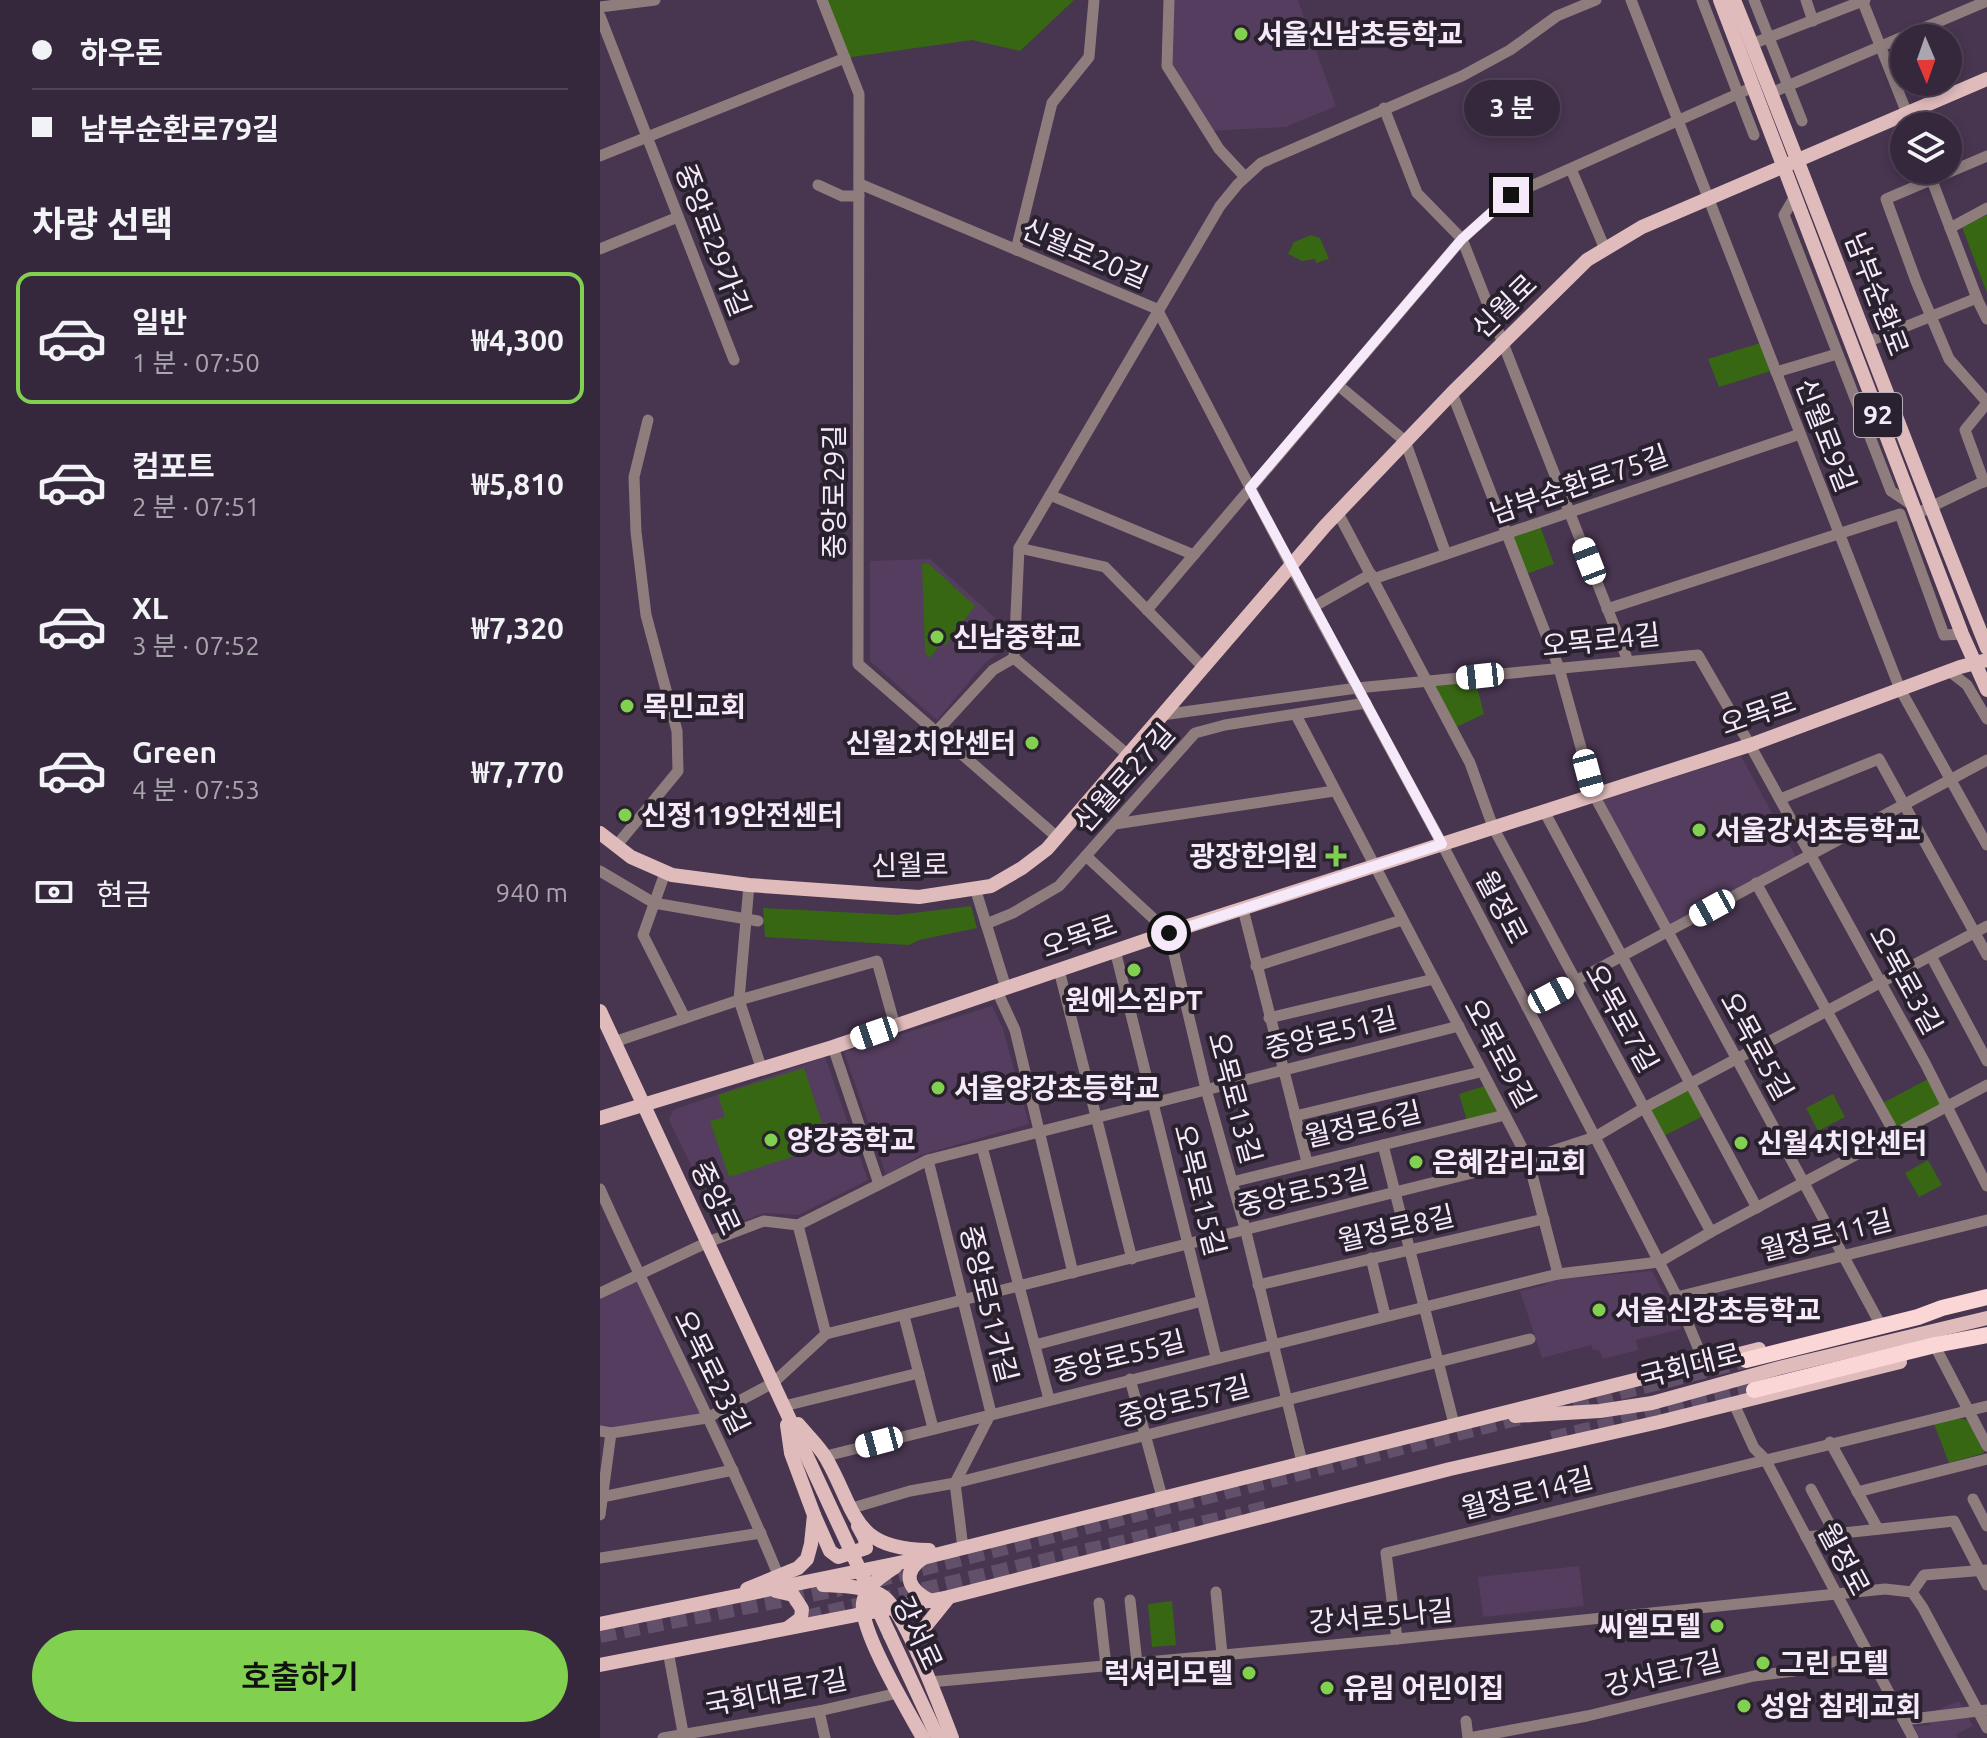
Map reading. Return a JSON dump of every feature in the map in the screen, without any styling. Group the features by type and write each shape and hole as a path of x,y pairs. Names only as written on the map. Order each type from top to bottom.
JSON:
{"highway":[{"path":"1746,1360 1987,1297"},
{"path":"1754,1390 1987,1335"}],"main road":[{"name":"남부순환로","path":"1718,0 1727,21 1745,91 1782,166 1909,511 1962,634 1981,662 1987,690"},
{"name":"남부순환로","path":"1734,0 1987,648"},
{"name":"남부순환로","path":"1742,0 1763,40 1771,93"},
{"name":"신월로","path":"1924,112 1987,79"},
{"name":"신월로","path":"600,833 631,857 665,873 749,885 919,897 991,886 1047,849 1338,513 1452,393 1587,260 1642,227 1798,159 1890,127"},
{"name":"오목로","path":"600,1118 833,1047 1115,950 1750,745 1981,662"},
{"name":"중앙로","path":"600,1011 850,1549"},
{"path":"807,1583 957,1550 1704,1362 1878,1320 1942,1308"},
{"name":"국회대로","path":"1626,1428 1703,1397 1772,1375 1987,1321"},
{"name":"국회대로","path":"1401,1440 1503,1418 1600,1411 1652,1403 1779,1368 1987,1321"},
{"path":"600,1665 837,1620 864,1618 892,1608 949,1597 1373,1488 1734,1404 1938,1352 1965,1341"},
{"path":"784,1407 826,1456 865,1539 866,1548 838,1557 830,1551 791,1453 784,1407"},
{"path":"851,1512 864,1529 898,1548 957,1550"},
{"path":"775,1584 807,1559 814,1515"},
{"name":"강서로","path":"850,1549 897,1632 938,1738"},
{"path":"923,1558 913,1565 910,1579 914,1590 931,1601"},
{"path":"903,1562 882,1576 868,1591 863,1603 864,1618 898,1693 923,1738"},
{"path":"603,1622 721,1601 775,1584 807,1583 868,1591 887,1599 897,1632"},
{"path":"775,1584 793,1595 802,1609 797,1623 781,1631"},
{"path":"918,1654 924,1628 949,1597"},
{"path":"873,1640 882,1625 889,1624 918,1654 952,1738"}],"street":[{"path":"600,7 655,0"},
{"name":"중앙로29길","path":"822,0 859,94 858,664 1057,837"},
{"path":"1016,250 1052,103 1089,57 1094,0"},
{"path":"1169,0 1167,66 1219,149 1245,177"},
{"path":"1014,658 1019,548 1157,309 1220,206 1245,177 1261,163 1462,76 1510,50 1557,16 1596,0"},
{"name":"신월로9길","path":"1631,0 1900,689 1987,845"},
{"name":"남부순환로","path":"1702,0 1745,91 1754,135"},
{"name":"남부순환로","path":"1754,0 1763,40 1788,86 1802,121"},
{"path":"1806,0 1813,21"},
{"path":"1763,40 1863,0 1906,112"},
{"path":"1771,93 1987,1"},
{"path":"600,16 646,137"},
{"path":"600,156 845,58"},
{"path":"1147,610 1462,239 1511,195 1745,91"},
{"path":"1384,108 1417,193 1462,239 1628,661"},
{"name":"중앙로29가길","path":"646,137 734,360"},
{"path":"1962,164 1987,156"},
{"path":"1571,169 1605,249"},
{"path":"1607,609 1839,533 1931,507 1986,481 1965,430 1987,402 1949,359 1886,199 1914,184"},
{"path":"1933,184 1987,319"},
{"name":"신월로20길","path":"818,185 842,196 860,190 1157,309 1291,566"},
{"name":"남부순환로","path":"1794,198 1784,215 1891,491 1909,511"},
{"path":"1950,228 1987,208"},
{"path":"600,249 678,217"},
{"path":"1867,342 1977,298"},
{"path":"1776,372 1837,354"},
{"path":"1338,385 1405,441 1446,554"},
{"name":"오목로5길","path":"1452,393 1559,668 1594,795 1878,1320"},
{"path":"617,845 678,771 677,731 651,632 636,532 634,477 648,420"},
{"name":"남부순환로75길","path":"1372,577 1800,434"},
{"path":"1050,495 1194,555"},
{"path":"1338,513 1470,763 1493,827"},
{"path":"1019,548 1105,567 1203,667"},
{"name":"월정로","path":"1291,566 1442,844 1595,1137 1677,1297 1704,1362"},
{"path":"1313,607 1372,577"},
{"name":"오목로4길","path":"1357,688 1698,655 1750,745"},
{"path":"936,732 993,670 1014,658"},
{"path":"1014,658 1128,755"},
{"path":"1949,671 1967,685 1987,719"},
{"path":"1162,715 1357,688"},
{"name":"신월로27길","path":"986,924 1013,913 1059,886 1195,733 1225,725 1366,703"},
{"name":"오목로9길","path":"1296,715 1528,1159 1558,1274"},
{"name":"오목로3길","path":"1750,745 1948,1105 1987,1186"},
{"path":"1780,799 1879,759 1987,955"},
{"path":"1527,1007 1987,760"},
{"path":"1115,824 1334,791"},
{"path":"1544,811 1757,1208"},
{"name":"오목로7길","path":"1493,827 1711,1232"},
{"name":"오목로","path":"1086,856 1169,933"},
{"path":"600,871 654,903 752,921"},
{"path":"665,873 643,935 685,1018"},
{"path":"1756,883 1895,1134"},
{"path":"749,885 752,921 739,1000 761,1067"},
{"path":"975,888 1001,990 1015,1030 1073,1273"},
{"path":"1243,909 1307,1162"},
{"path":"1256,966 1402,920"},
{"name":"중앙로53길","path":"605,1432 707,1418 773,1383 826,1334 964,1302 1245,1228 1396,1194 1528,1159 1595,1137 1987,926"},
{"name":"오목로13길","path":"1169,933 1302,1462"},
{"name":"오목로15길","path":"1115,950 1216,1357"},
{"path":"1931,956 1987,1061"},
{"path":"614,1042 739,1000 877,961 895,1026"},
{"path":"1059,970 1132,1259"},
{"path":"1269,1018 1434,979"},
{"name":"중앙로51길","path":"600,1293 708,1242 764,1221 798,1225 928,1160 1459,1026"},
{"path":"833,1047 879,1184"},
{"path":"1295,1116 1476,1073"},
{"path":"1659,1262 1987,1085"},
{"name":"월정로6길","path":"1232,1182 1505,1115"},
{"path":"1383,1145 1454,1424"},
{"path":"982,1147 1049,1399"},
{"name":"중앙로51가길","path":"928,1160 991,1413 955,1483"},
{"name":"오목로23길","path":"600,1189 604,1211 639,1274 761,1533 775,1584"},
{"name":"월정로8길","path":"1258,1285 1544,1219"},
{"name":"월정로11길","path":"1677,1297 1987,1220"},
{"path":"798,1225 826,1334"},
{"path":"1371,1258 1385,1315"},
{"name":"중앙로55길","path":"826,1456 1558,1274 1659,1262"},
{"name":"오목로15길","path":"1035,1345 1202,1301"},
{"path":"904,1316 933,1428"},
{"name":"중앙로57길","path":"851,1512 910,1491 955,1483 1530,1339"},
{"path":"1938,1352 1987,1446"},
{"path":"784,1407 919,1373"},
{"path":"1130,1379 1162,1497"},
{"name":"월정로","path":"1734,1404 1754,1448 1765,1459 1913,1738"},
{"path":"1765,1459 1987,1406"},
{"path":"600,1515 605,1432"},
{"path":"1830,1442 1878,1529"},
{"name":"월정로14길","path":"1397,1639 1386,1553 1765,1459"},
{"path":"1857,1492 1987,1459"},
{"path":"602,1497 733,1470"},
{"path":"955,1483 957,1550"},
{"path":"1811,1489 1835,1534"},
{"path":"1973,1499 1987,1526"},
{"path":"1806,1537 1954,1521 1983,1571 1987,1585"},
{"path":"600,1558 761,1533"},
{"path":"1983,1571 1924,1575 1912,1592 1982,1710 1987,1728"},
{"name":"강서로5나길","path":"930,1682 1397,1639 1885,1589 1912,1592"},
{"path":"1216,1592 1222,1654"},
{"path":"1130,1600 1137,1663"},
{"path":"1099,1603 1106,1666"},
{"path":"668,1651 684,1736"},
{"name":"강서로7길","path":"1469,1738 1587,1716 1754,1676 1794,1671 1867,1654"},
{"name":"국회대로7길","path":"663,1738 819,1711 898,1693"},
{"path":"1904,1720 1982,1710"},
{"path":"819,1711 825,1738"},
{"path":"1466,1721 1469,1738"}],"shaded area":[{"name":"서울신남초등학교","path":"1174,0 1298,0 1336,106 1286,127 1207,131 1170,68"},
{"name":"신남중학교","path":"930,559 1004,626 1004,648 984,664 937,720 870,661 870,561"},
{"name":"서울강서초등학교","path":"1741,756 1797,859 1668,927 1603,800"},
{"name":"서울양강초등학교","path":"992,1006 1003,1029 1029,1124 921,1155 886,1175 844,1052"},
{"path":"825,1057 868,1180 798,1215 765,1213 722,1229 669,1120 673,1110"},
{"name":"서울신강초등학교","path":"1652,1271 1682,1329 1636,1340 1638,1350 1603,1359 1599,1350 1593,1350 1591,1345 1542,1358 1520,1291 1545,1285 1551,1280"},
{"path":"637,1281 700,1415 611,1428 600,1426 600,1298"},
{"path":"1579,1566 1584,1606 1483,1617 1478,1577"},
{"path":"1959,1701 1973,1726 1956,1734 1958,1738 1920,1738 1913,1726 1930,1725 1930,1713"}],"green space":[{"path":"822,0 1074,0 1020,51 972,40 845,58"},
{"path":"1987,215 1987,293 1962,227"},
{"path":"1311,235 1320,238 1329,259 1316,263 1315,259 1302,261 1288,254 1294,242"},
{"path":"1764,342 1774,370 1719,387 1708,359"},
{"path":"1539,523 1554,564 1523,575 1508,534"},
{"path":"928,563 975,606 945,646 941,643 930,658 925,653 922,564"},
{"path":"1475,679 1484,714 1454,728 1432,691 1435,683"},
{"path":"971,906 977,928 919,940 909,945 765,937 763,908 897,915"},
{"path":"804,1068 829,1145 729,1177 710,1121 725,1117 718,1095"},
{"path":"1932,1077 1948,1105 1895,1134 1879,1105"},
{"path":"1689,1085 1705,1115 1660,1138 1645,1109"},
{"path":"1485,1086 1500,1116 1468,1124 1459,1094"},
{"path":"1833,1094 1845,1117 1818,1131 1806,1108"},
{"path":"1928,1160 1942,1185 1919,1197 1905,1173"},
{"path":"1959,1418 1969,1421 1984,1453 1949,1463 1934,1424"},
{"path":"1172,1601 1176,1645 1152,1647 1148,1604"}],"tunnel":[{"path":"875,1580 1746,1360"},
{"path":"1552,1439 1754,1390"},
{"path":"806,1618 1273,1507"},
{"path":"600,1635 841,1588"}],"place":[{"name":"서울신남초등학교","path":"1241,34"},
{"name":"신남중학교","path":"937,637"},
{"name":"목민교회","path":"627,706"},
{"name":"신월2치안센터","path":"1032,743"},
{"name":"신정119안전센터","path":"625,815"},
{"name":"서울강서초등학교","path":"1699,830"},
{"name":"광장한의원","path":"1336,856"},
{"name":"원에스짐PT","path":"1134,970"},
{"name":"서울양강초등학교","path":"938,1088"},
{"name":"양강중학교","path":"771,1140"},
{"name":"신월4치안센터","path":"1741,1143"},
{"name":"은혜감리교회","path":"1416,1162"},
{"name":"서울신강초등학교","path":"1599,1310"},
{"name":"씨엘모텔","path":"1717,1626"},
{"name":"그린 모텔","path":"1763,1663"},
{"name":"럭셔리모텔","path":"1249,1673"},
{"name":"유림 어린이집","path":"1327,1688"},
{"name":"성암 침례교회","path":"1744,1706"}],"route":[{"path":"1169,933 1442,844 1250,488 1462,239 1511,195"}]}
